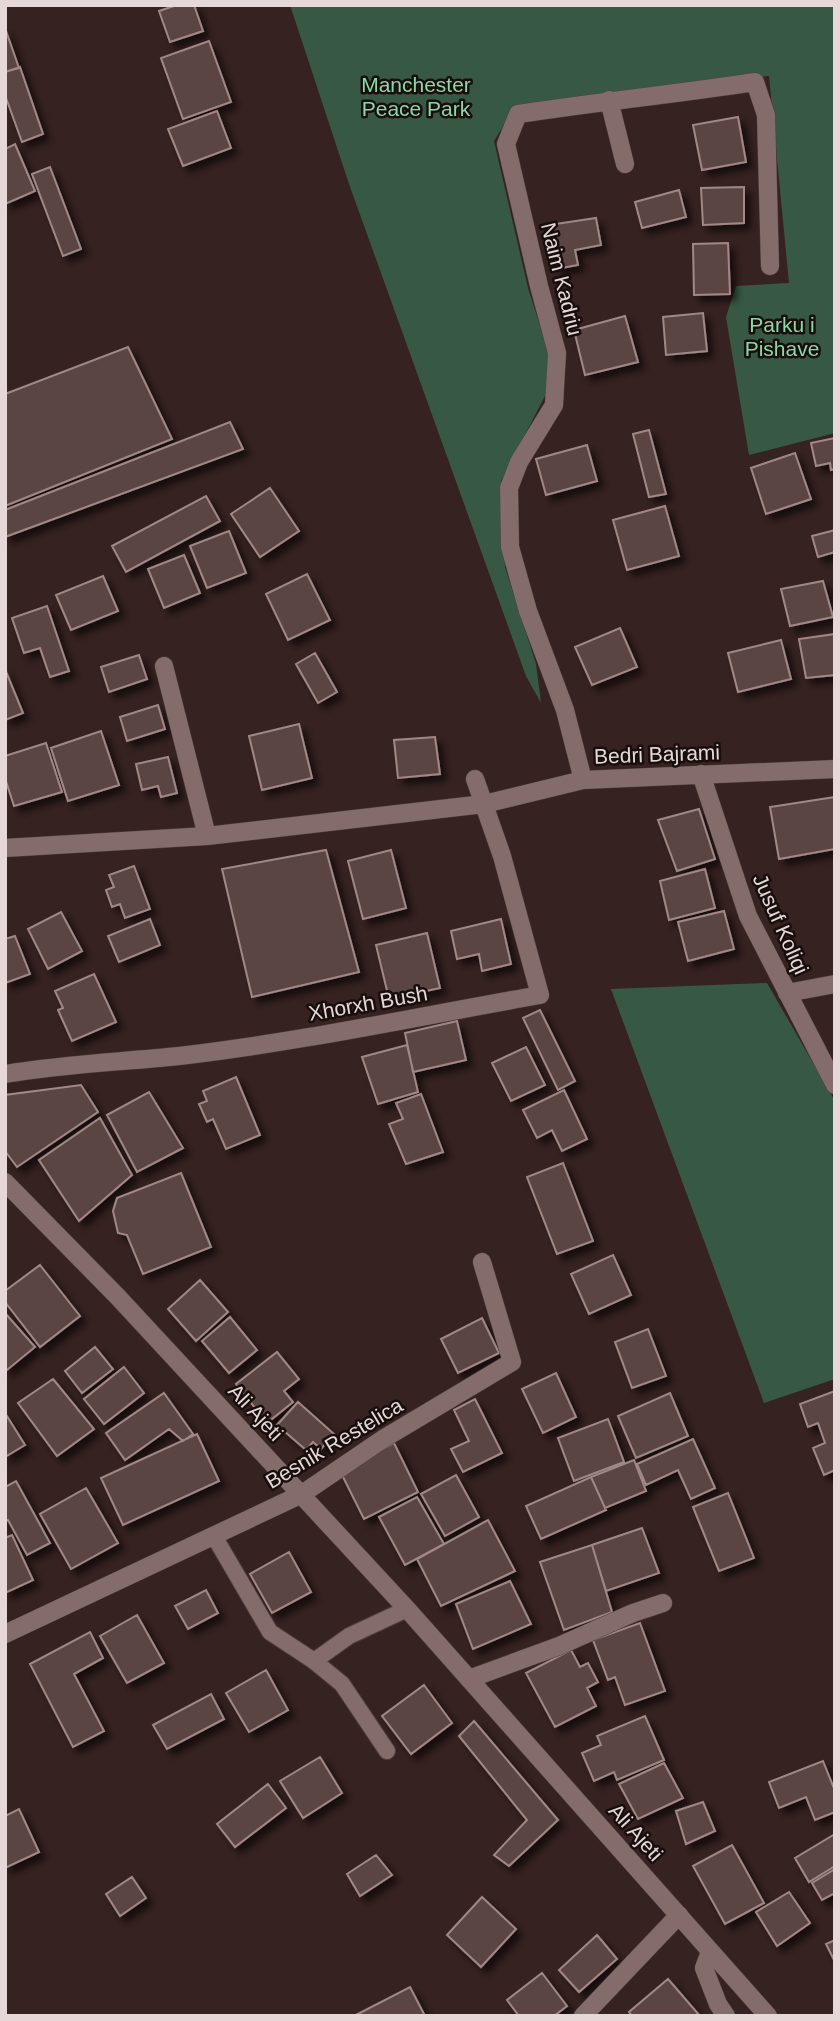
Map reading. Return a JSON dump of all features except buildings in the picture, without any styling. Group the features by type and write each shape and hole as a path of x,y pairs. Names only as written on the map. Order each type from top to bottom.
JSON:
{"street":[{"name":"Naim Kadriu","path":"583,780 565,710 528,611 510,547 509,488 519,462 554,405 557,353 506,144 519,114 755,82 766,115 770,266"},
{"path":"609,100 625,164"},
{"path":"164,666 207,836"},
{"name":"Bedri Bajrami","path":"5,848 207,836 484,804 583,780 835,769"},
{"name":"Jusuf Koliqi","path":"701,775 748,916 835,1086"},
{"path":"475,779 484,804"},
{"name":"Xhorxh Bush","path":"5,1074 40,1068 193,1054 309,1037 540,995 502,856 484,804"},
{"path":"787,993 835,984"},
{"name":"Ali Ajeti","path":"5,1182 117,1296 302,1494 768,2016"},
{"name":"Besnik Restelica","path":"5,1634 302,1494 383,1439 512,1362 482,1262"},
{"path":"469,1679 559,1646 633,1613 663,1603"},
{"path":"583,2016 679,1915"},
{"path":"710,1952 704,1968 718,2004 726,2016"}],"lane":[{"path":"214,1536 270,1632 314,1661 342,1684 387,1751"},
{"path":"314,1661 349,1636 407,1609"}],"green space":[{"name":"Manchester Peace Park","path":"290,5 835,5 835,433 749,455 726,317 736,286 789,283 769,76 515,107 494,141 528,288 550,357 547,392 501,481 505,567 536,664 541,703 526,676 349,184"},
{"path":"767,983 835,1101 835,1379 764,1403 611,989"}],"park label":[{"name":"Parku i Pishave","path":"782,336"}]}
